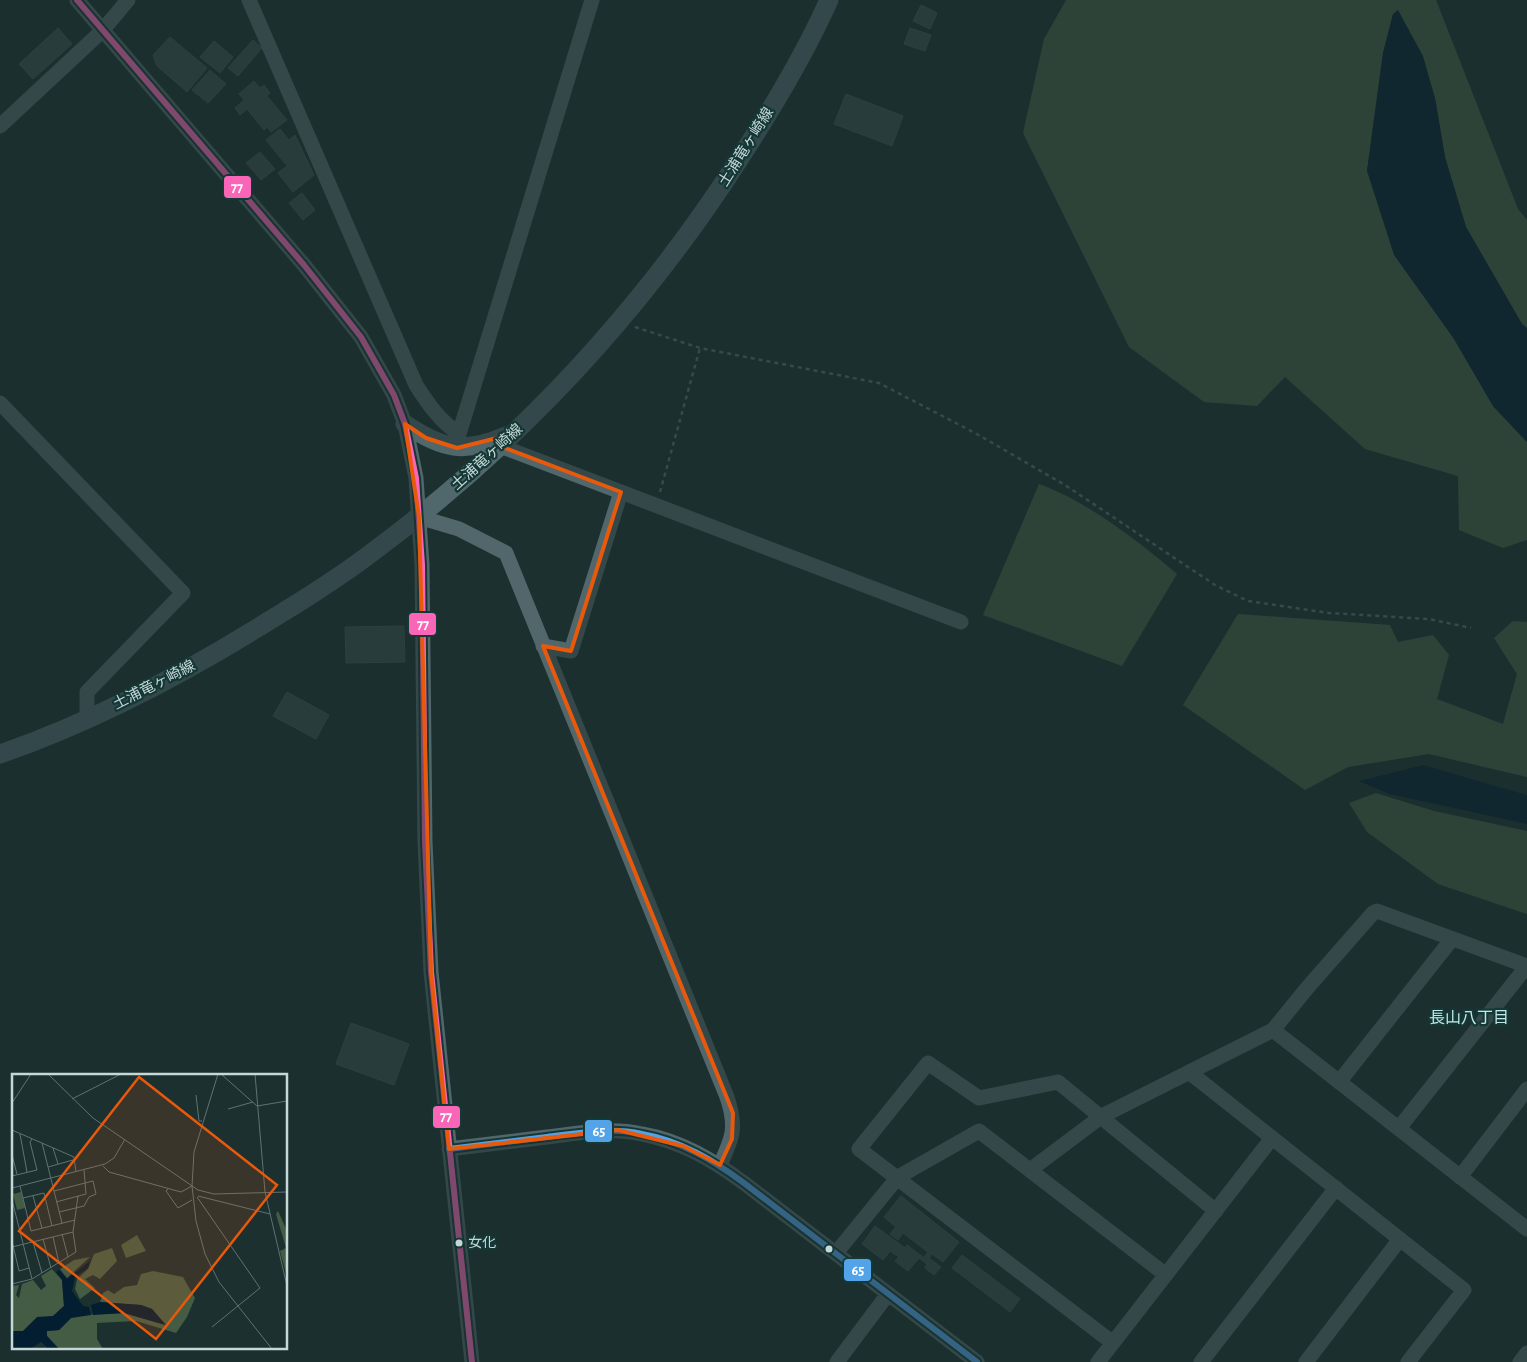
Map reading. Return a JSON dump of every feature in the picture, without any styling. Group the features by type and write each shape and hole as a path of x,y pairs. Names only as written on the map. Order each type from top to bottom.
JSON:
{"main road":[{"name":"土浦竜ヶ崎線","path":"0,754 87,719 156,686 230,645 327,584 419,517 506,440 575,370 650,284 716,196 772,106 829,0"},
{"path":"405,424 426,438 457,448 506,440"}],"street":[{"path":"77,0 102,32 304,265 361,338 394,395 405,424 413,458 419,517 425,842 431,972 472,1362"},
{"path":"0,126 102,32 128,0"},
{"path":"249,0 416,385 446,425 459,434 592,0"},
{"path":"394,395 416,385"},
{"path":"0,403 183,593 87,692 87,719"},
{"path":"506,440 620,492 961,622"},
{"path":"543,646 571,651 620,492"},
{"path":"419,517 459,529 506,553 730,1105 734,1128 732,1139 720,1165"},
{"path":"1030,1170 1102,1116 1274,1030 1308,987 1373,913 1377,911 1527,966 1399,1128"},
{"path":"1339,1082 1452,939"},
{"path":"1274,1030 1460,1177 1526,1225"},
{"path":"1114,1343 859,1149 928,1063 979,1098 1058,1082 1216,1211"},
{"path":"1189,1072 1464,1290 1408,1362"},
{"path":"1460,1177 1527,1089"},
{"path":"449,1149 593,1131 618,1130 642,1134 676,1144 720,1165 977,1362"},
{"path":"836,1253 898,1177 979,1131 1166,1275"},
{"path":"1098,1362 1272,1138"},
{"path":"1201,1362 1336,1188"},
{"path":"1306,1362 1400,1239"},
{"path":"837,1362 888,1294"},
{"path":"1520,1362 1527,1354"}],"path":[{"path":"616,323 646,329 700,348 879,383 966,429 1065,486 1215,584 1248,601 1329,613 1429,619 1471,628"},
{"path":"656,505 700,348"}],"highlighted area":[{"path":"405,424 426,438 457,448 513,434 500,446 621,492 571,651 543,646 733,1113 732,1139 720,1165 683,1146 618,1130 449,1149 431,972 419,517"}],"green space":[{"path":"1066,0 1436,0 1518,209 1527,220 1527,328 1522,324 1466,227 1445,157 1435,98 1393,14 1383,53 1367,171 1454,339 1493,406 1527,442 1527,540 1503,548 1459,530 1458,476 1365,449 1285,377 1257,406 1204,402 1129,347 1023,133 1044,39"},
{"path":"1039,484 1075,500 1093,511 1129,536 1177,574 1122,666 983,615"},
{"path":"1238,614 1390,625 1398,642 1433,635 1449,655 1437,699 1503,724 1517,674 1494,638 1513,621 1527,622 1527,777 1429,754 1348,767 1305,790 1183,705"},
{"path":"1376,793 1434,811 1527,831 1527,914 1438,884 1367,832 1349,803"}],"water":[{"path":"1398,10 1423,56 1435,98 1445,157 1466,227 1522,324 1527,328 1527,442 1493,406 1454,339 1394,255 1367,171 1383,53 1393,14"},
{"path":"1423,765 1527,795 1527,824 1389,794 1359,781"}],"building":[{"path":"921,5 937,13 930,29 913,21"},
{"path":"58,28 72,44 33,79 19,64"},
{"path":"910,28 931,35 925,51 904,44"},
{"path":"170,37 207,68 187,92 157,66 153,55"},
{"path":"253,40 262,48 238,76 228,68"},
{"path":"214,41 233,57 220,73 200,57"},
{"path":"210,70 226,84 208,103 192,90"},
{"path":"254,81 260,88 264,85 270,93 267,96 287,120 271,132 267,127 264,130 247,109 240,115 235,108 244,100 239,94"},
{"path":"846,94 903,116 892,146 834,124"},
{"path":"280,129 289,140 295,135 314,175 293,192 278,173 287,166 266,140"},
{"path":"260,152 275,169 261,180 246,163"},
{"path":"302,193 315,210 303,220 289,203"},
{"path":"404,626 405,662 346,663 345,627"},
{"path":"287,692 329,715 316,739 273,716"},
{"path":"351,1023 409,1044 394,1085 336,1064"},
{"path":"901,1196 959,1242 943,1262 932,1254 929,1258 941,1267 934,1275 925,1268 927,1264 919,1258 908,1271 895,1261 899,1257 890,1251 883,1260 862,1244 875,1226 905,1248 907,1245 924,1258 928,1252 903,1233 898,1240 890,1234 896,1227 884,1217"},
{"path":"962,1255 1020,1299 1010,1312 952,1268"}],"transit line":[{"name":"77","path":"77,0 304,265 361,337 394,395 405,424 416,478 422,565 425,842 431,972 472,1362"},
{"name":"65","path":"449,1149 583,1132 607,1131 630,1132 670,1141 696,1152 744,1183 977,1362"}],"place":[{"name":"女化","path":"459,1243"}],"district":[{"name":"長山八丁目","path":"1469,1018"}]}
